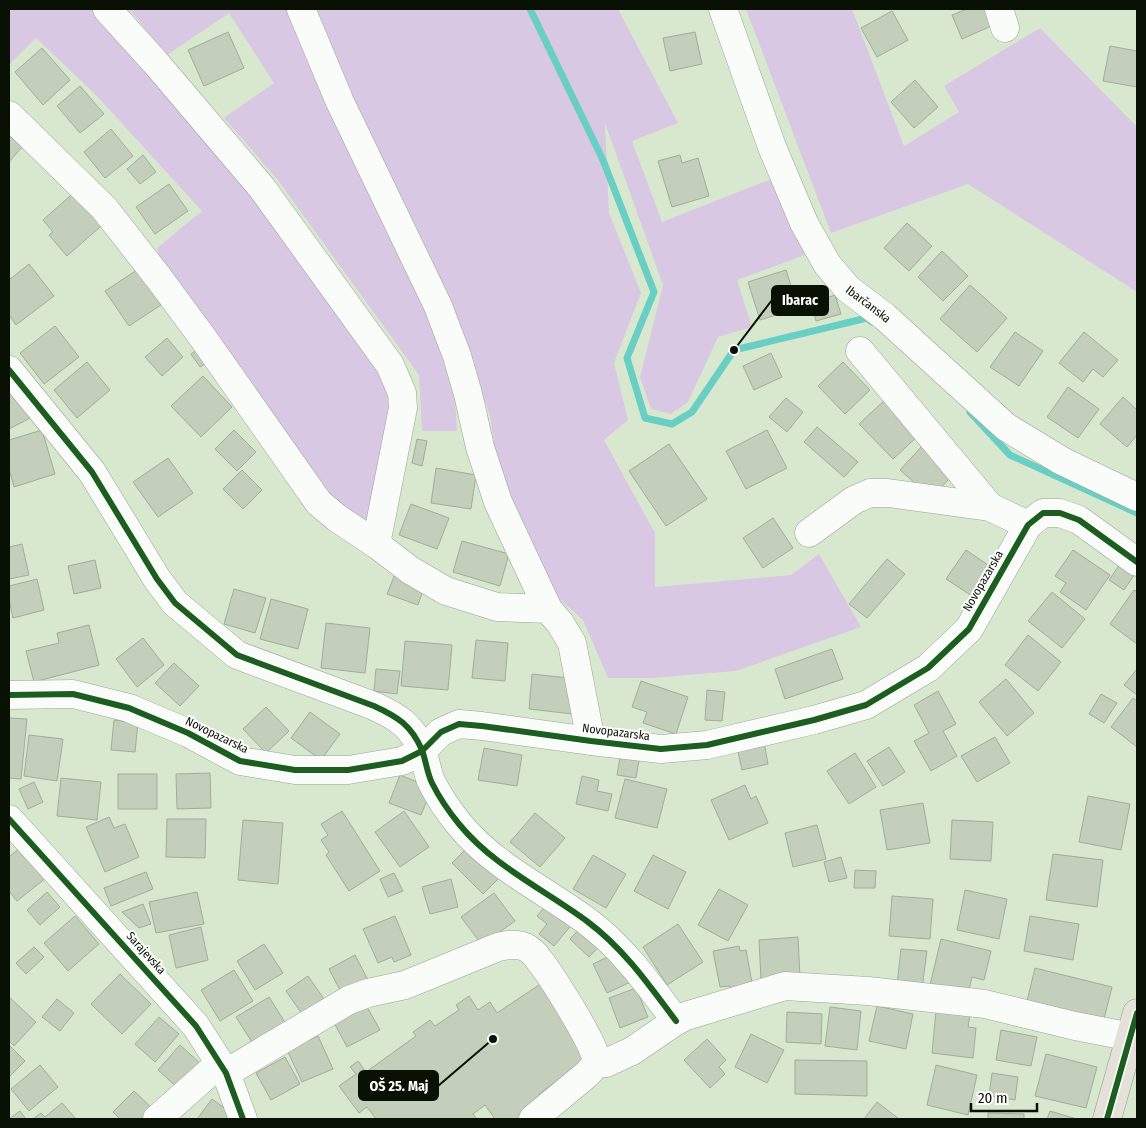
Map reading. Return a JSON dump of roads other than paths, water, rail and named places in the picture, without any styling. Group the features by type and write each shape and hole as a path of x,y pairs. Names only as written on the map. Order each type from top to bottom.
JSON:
{"main road":[{"path":"1107,1119 1135,1029"}],"street":[{"path":"107,9 155,62 262,188 390,365 402,394 403,408 376,544"},
{"path":"301,9 340,102 438,306 464,378 480,447 498,502 548,609 560,623 572,643 591,741"},
{"name":"Ibarčanska","path":"723,9 772,147 804,223 827,264 848,289 884,316 1006,427 1062,461 1137,497"},
{"path":"9,115 104,208 198,331 319,502 337,518 410,570 446,591 497,608 548,609"},
{"path":"860,351 990,507"},
{"path":"9,370 92,472 157,579 176,603 237,655 396,715 412,731 422,751 432,782 459,824 487,852 523,879 590,923 622,952 676,1020"},
{"path":"809,533 854,500 870,493 888,492 990,507 1028,525 1043,513 1060,513 1079,520 1137,562"},
{"name":"Novopazarska","path":"10,690 73,694 129,708 188,733 240,762 295,770 348,770 402,761 422,751 441,732 460,724 661,749 708,746 866,705 928,668 969,629 1028,525"},
{"name":"Sarajevska","path":"9,818 196,1026 223,1068 243,1119"},
{"path":"157,1119 223,1068 349,1000 368,993 405,985 498,947 514,944 526,947 539,959 580,1023 594,1051 596,1060 593,1068 586,1075 533,1119"},
{"path":"596,1060 606,1063 632,1051 676,1020 785,986 868,991 986,1004 1076,1026 1135,1029"}],"waterway":[{"path":"530,9 603,160 654,292 627,358 645,418 672,424 692,412 734,350 867,318 872,322"},
{"path":"970,412 1010,455 1137,513"}],"place":[{"name":"Ibarac","path":"734,350"},
{"name":"OŠ 25. Maj","path":"493,1039"}]}
